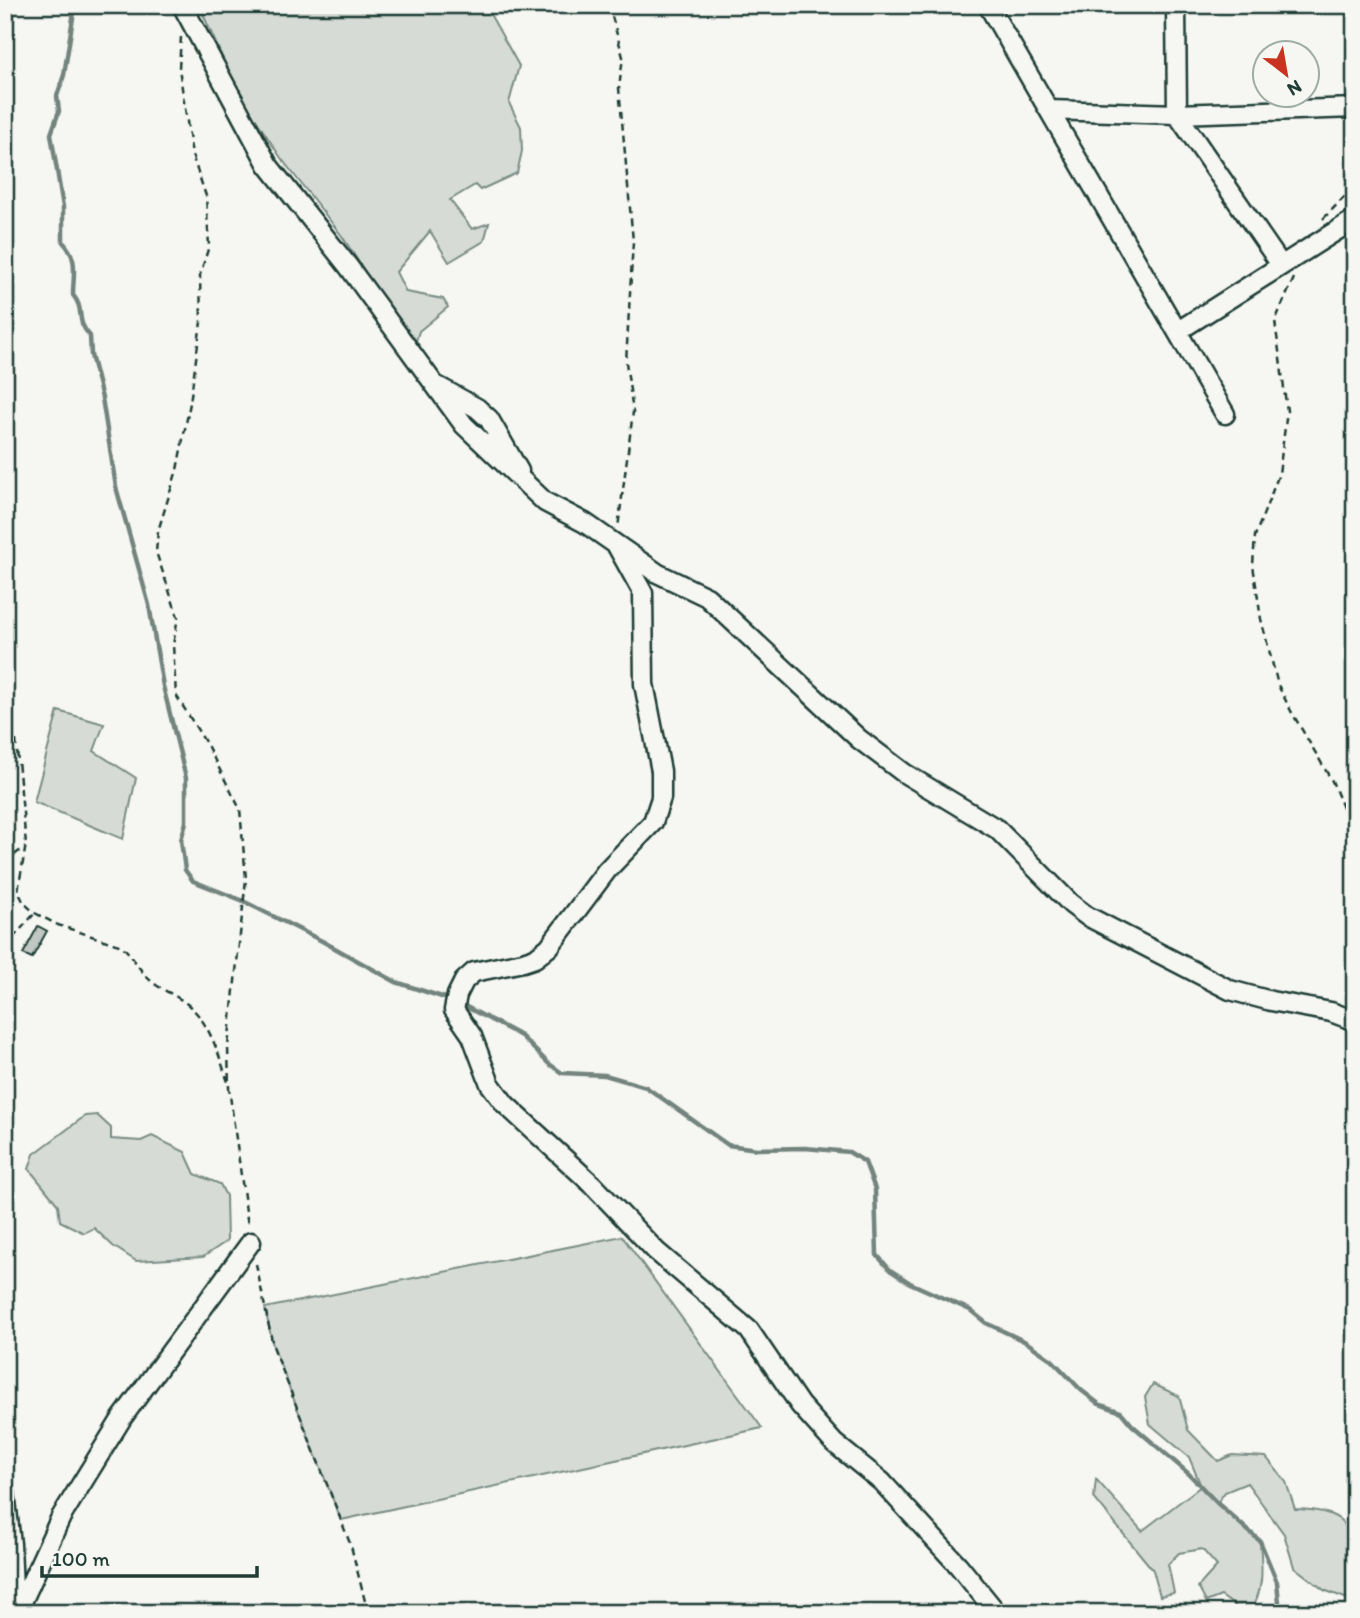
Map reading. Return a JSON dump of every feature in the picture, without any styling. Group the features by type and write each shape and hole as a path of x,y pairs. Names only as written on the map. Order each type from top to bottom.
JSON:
{"street":[{"path":"988,5 1225,414"},
{"path":"1176,5 1177,114 1289,270"},
{"path":"182,7 268,165 348,266 464,425 545,502 585,523 657,573 706,597 859,739 904,773 997,829 1071,904 1087,916 1230,990 1331,1012 1355,1021"},
{"path":"1049,110 1177,114 1355,108"},
{"path":"1178,331 1289,270 1355,219"},
{"path":"617,545 643,593 644,684 661,771 661,799 653,822 607,870 549,947 535,958 474,972 464,981 454,1010 472,1036 490,1084 505,1104 592,1184 656,1251 749,1330 800,1405 834,1443 889,1489 958,1565 997,1613"},
{"path":"16,1613 61,1517 122,1419 251,1242"},
{"path":"5,1492 16,1613"}],"path":[{"path":"609,5 623,57 619,88 633,241 626,362 633,412 617,545"},
{"path":"182,7 179,68 192,155 206,195 209,246 200,275 201,322 190,403 177,470 158,531 156,552 178,617 173,645 176,695 240,809 246,879 228,1046 229,1088 251,1242 273,1346 351,1546 368,1613"},
{"path":"1317,227 1355,186"},
{"path":"1289,270 1275,321 1287,411 1279,474 1255,536 1253,565 1261,619 1278,685 1332,780 1355,837"},
{"path":"16,740 25,846 18,891 24,903 35,913 58,925 122,946 154,984 189,1005 210,1035 229,1088"},
{"path":"5,862 25,846"},
{"path":"5,947 35,913"}],"shaded area":[{"path":"199,5 485,5 519,66 509,103 521,127 522,151 517,173 480,190 475,185 450,200 472,229 489,223 484,241 449,262 430,231 396,272 406,292 443,299 448,307 419,331 414,348 342,236 281,158 251,112 225,64"},
{"path":"58,711 104,724 94,751 136,778 123,839 34,802"},
{"path":"97,1115 111,1128 111,1139 141,1141 152,1136 185,1152 195,1174 220,1184 226,1196 227,1241 203,1257 136,1261 113,1246 94,1228 84,1233 60,1221 58,1205 29,1169 34,1154 85,1116"},
{"path":"622,1236 762,1428 341,1520 273,1346 265,1308"},
{"path":"1153,1384 1179,1396 1188,1430 1218,1461 1232,1455 1266,1457 1286,1482 1295,1509 1332,1515 1343,1522 1353,1544 1355,1598 1345,1598 1324,1590 1294,1567 1284,1534 1247,1483 1225,1492 1217,1503 1260,1541 1260,1587 1249,1613 1221,1596 1206,1602 1198,1587 1217,1566 1202,1549 1179,1553 1168,1564 1174,1593 1160,1596 1153,1570 1094,1498 1096,1479 1142,1531 1201,1486 1189,1457 1150,1424 1145,1397"}],"building":[{"path":"38,926 47,931 32,958 23,954"}],"waterway":[{"path":"75,5 64,75 57,96 59,111 51,134 63,207 63,242 73,260 73,295 79,306 82,325 90,336 91,355 102,398 116,487 149,605 163,686 186,778 186,822 181,840 185,870 193,881 241,900 396,982 451,1000"},
{"path":"459,1003 521,1036 562,1073 605,1075 646,1087 728,1145 757,1149 805,1148 849,1152 865,1162 875,1189 877,1255 890,1270 910,1283 970,1310 986,1323 1026,1342 1052,1360 1099,1404 1121,1412 1260,1541 1277,1582 1280,1613"}]}
